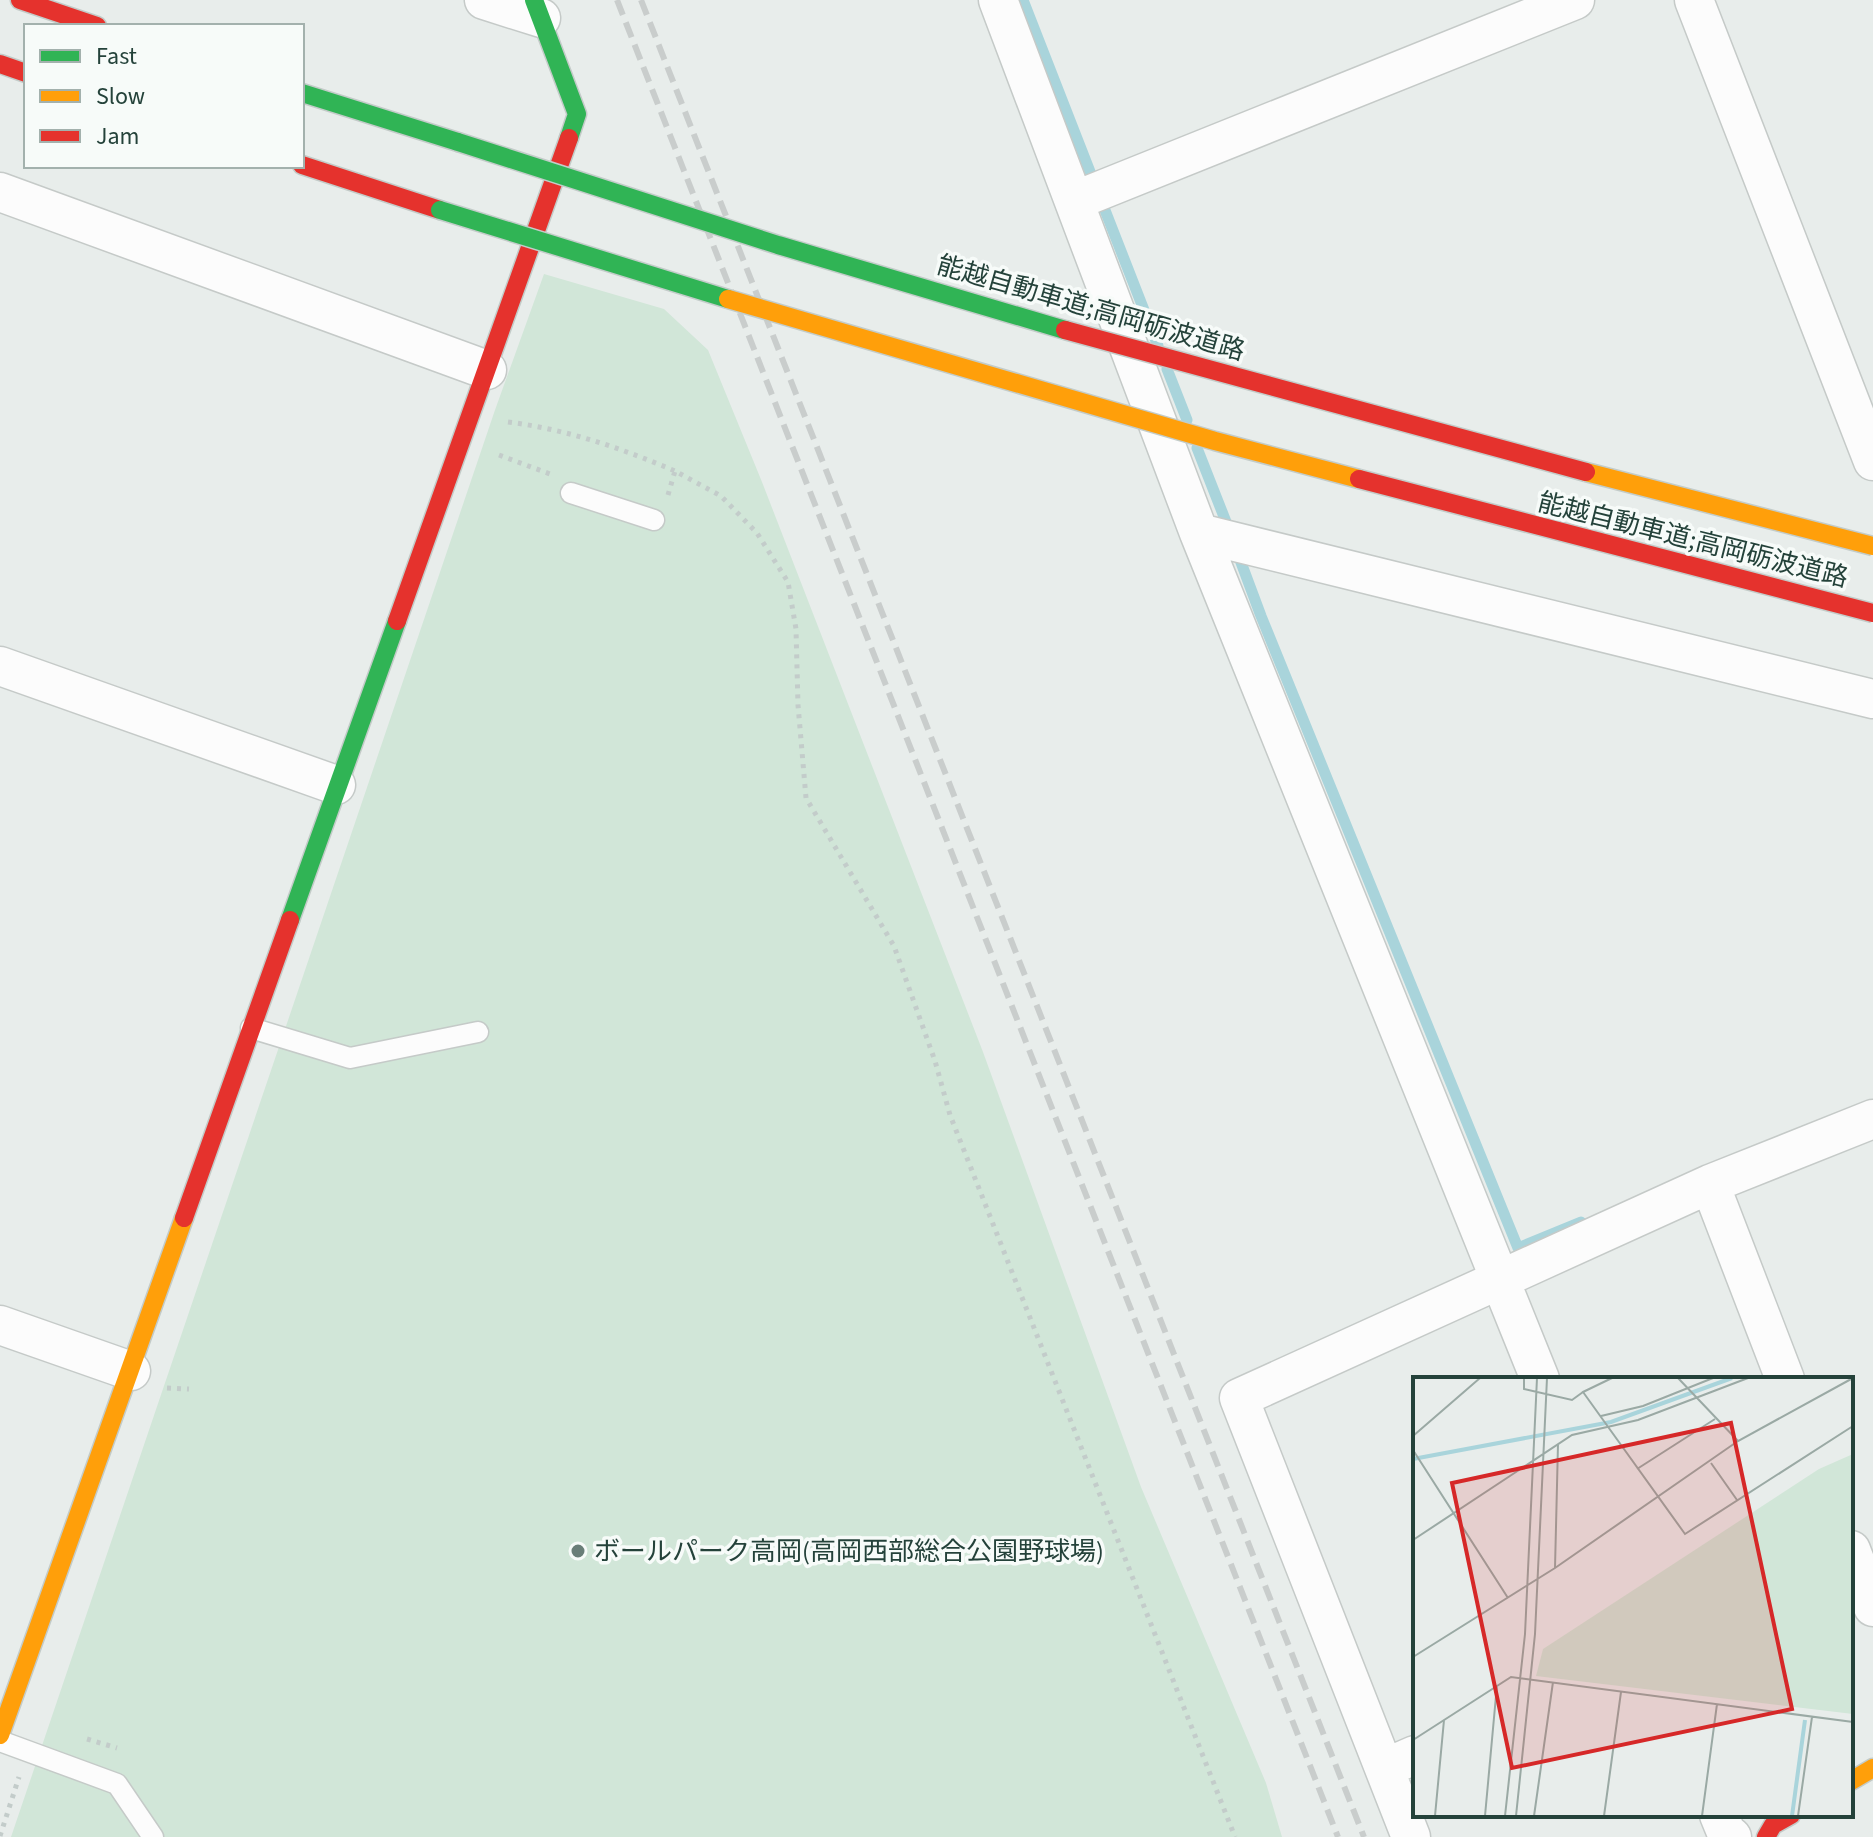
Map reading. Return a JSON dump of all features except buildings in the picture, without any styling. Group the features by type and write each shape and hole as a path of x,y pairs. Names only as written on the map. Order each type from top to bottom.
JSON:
{"main road":[{"path":"20,0 91,24"},
{"path":"0,1735 144,1379 251,1028 577,114 538,9"},
{"path":"0,64 24,72"},
{"name":"能越自動車道;高岡砺波道路","path":"304,94 824,259 1593,475 1873,546"},
{"name":"能越自動車道;高岡砺波道路","path":"304,166 810,324 1200,437 1873,613"},
{"path":"1853,1780 1873,1768"},
{"path":"1766,1837 1773,1825 1787,1817"}],"street":[{"path":"484,0 538,9"},
{"path":"998,0 1096,192 1214,536 1539,1377"},
{"path":"1096,192 1575,0"},
{"path":"1694,0 1873,461"},
{"path":"0,192 487,370"},
{"path":"1214,536 1873,699"},
{"path":"0,666 336,785"},
{"path":"1411,1837 1400,1762 1239,1398 1710,1184 1873,1119"},
{"path":"1710,1184 1784,1377"},
{"path":"0,1325 144,1379"},
{"path":"1853,1555 1873,1607"},
{"path":"1720,1817 1726,1832 1732,1837"}],"lane":[{"path":"571,493 654,520"},
{"path":"251,1028 350,1058 478,1032"},
{"path":"0,1741 117,1784 153,1837"}],"path":[{"path":"503,432 507,422 534,425 624,449 675,471 721,496 757,533 788,582 796,629 798,705 806,798 894,946 935,1061 950,1115 1235,1837"},
{"path":"499,443 495,454 555,476 571,493"},
{"path":"654,520 662,512 675,471"},
{"path":"144,1379 189,1389"}],"green space":[{"path":"544,274 664,309 708,350 983,1052 1141,1487 1266,1783 1282,1837 11,1837 495,410"}],"waterway":[{"path":"1023,0 1158,346"},
{"path":"1167,369 1187,420"},
{"path":"1197,448 1230,532"},
{"path":"1236,549 1518,1248 1581,1222"}],"railway":[{"path":"617,0 1338,1837"},
{"path":"641,0 1364,1837"}],"traffic: fast":[{"path":"534,0 577,114 569,138"},
{"path":"304,94 458,142"},
{"path":"458,142 778,245 1065,330"},
{"path":"440,210 728,299"},
{"path":"290,920 397,621"}],"traffic: slow":[{"path":"728,299 1215,441 1359,479"},
{"path":"1586,472 1873,546"},
{"path":"0,1735 184,1218"},
{"path":"1853,1780 1873,1768"}],"traffic: jam":[{"path":"20,0 91,24"},
{"path":"0,64 24,72"},
{"path":"397,621 569,138"},
{"path":"304,166 440,210"},
{"path":"1065,330 1586,472"},
{"path":"1359,479 1873,613"},
{"path":"184,1218 290,920"},
{"path":"1766,1837 1773,1825 1787,1817"}],"place":[{"name":"ボールパーク高岡(高岡西部総合公園野球場)","path":"578,1551"}]}
